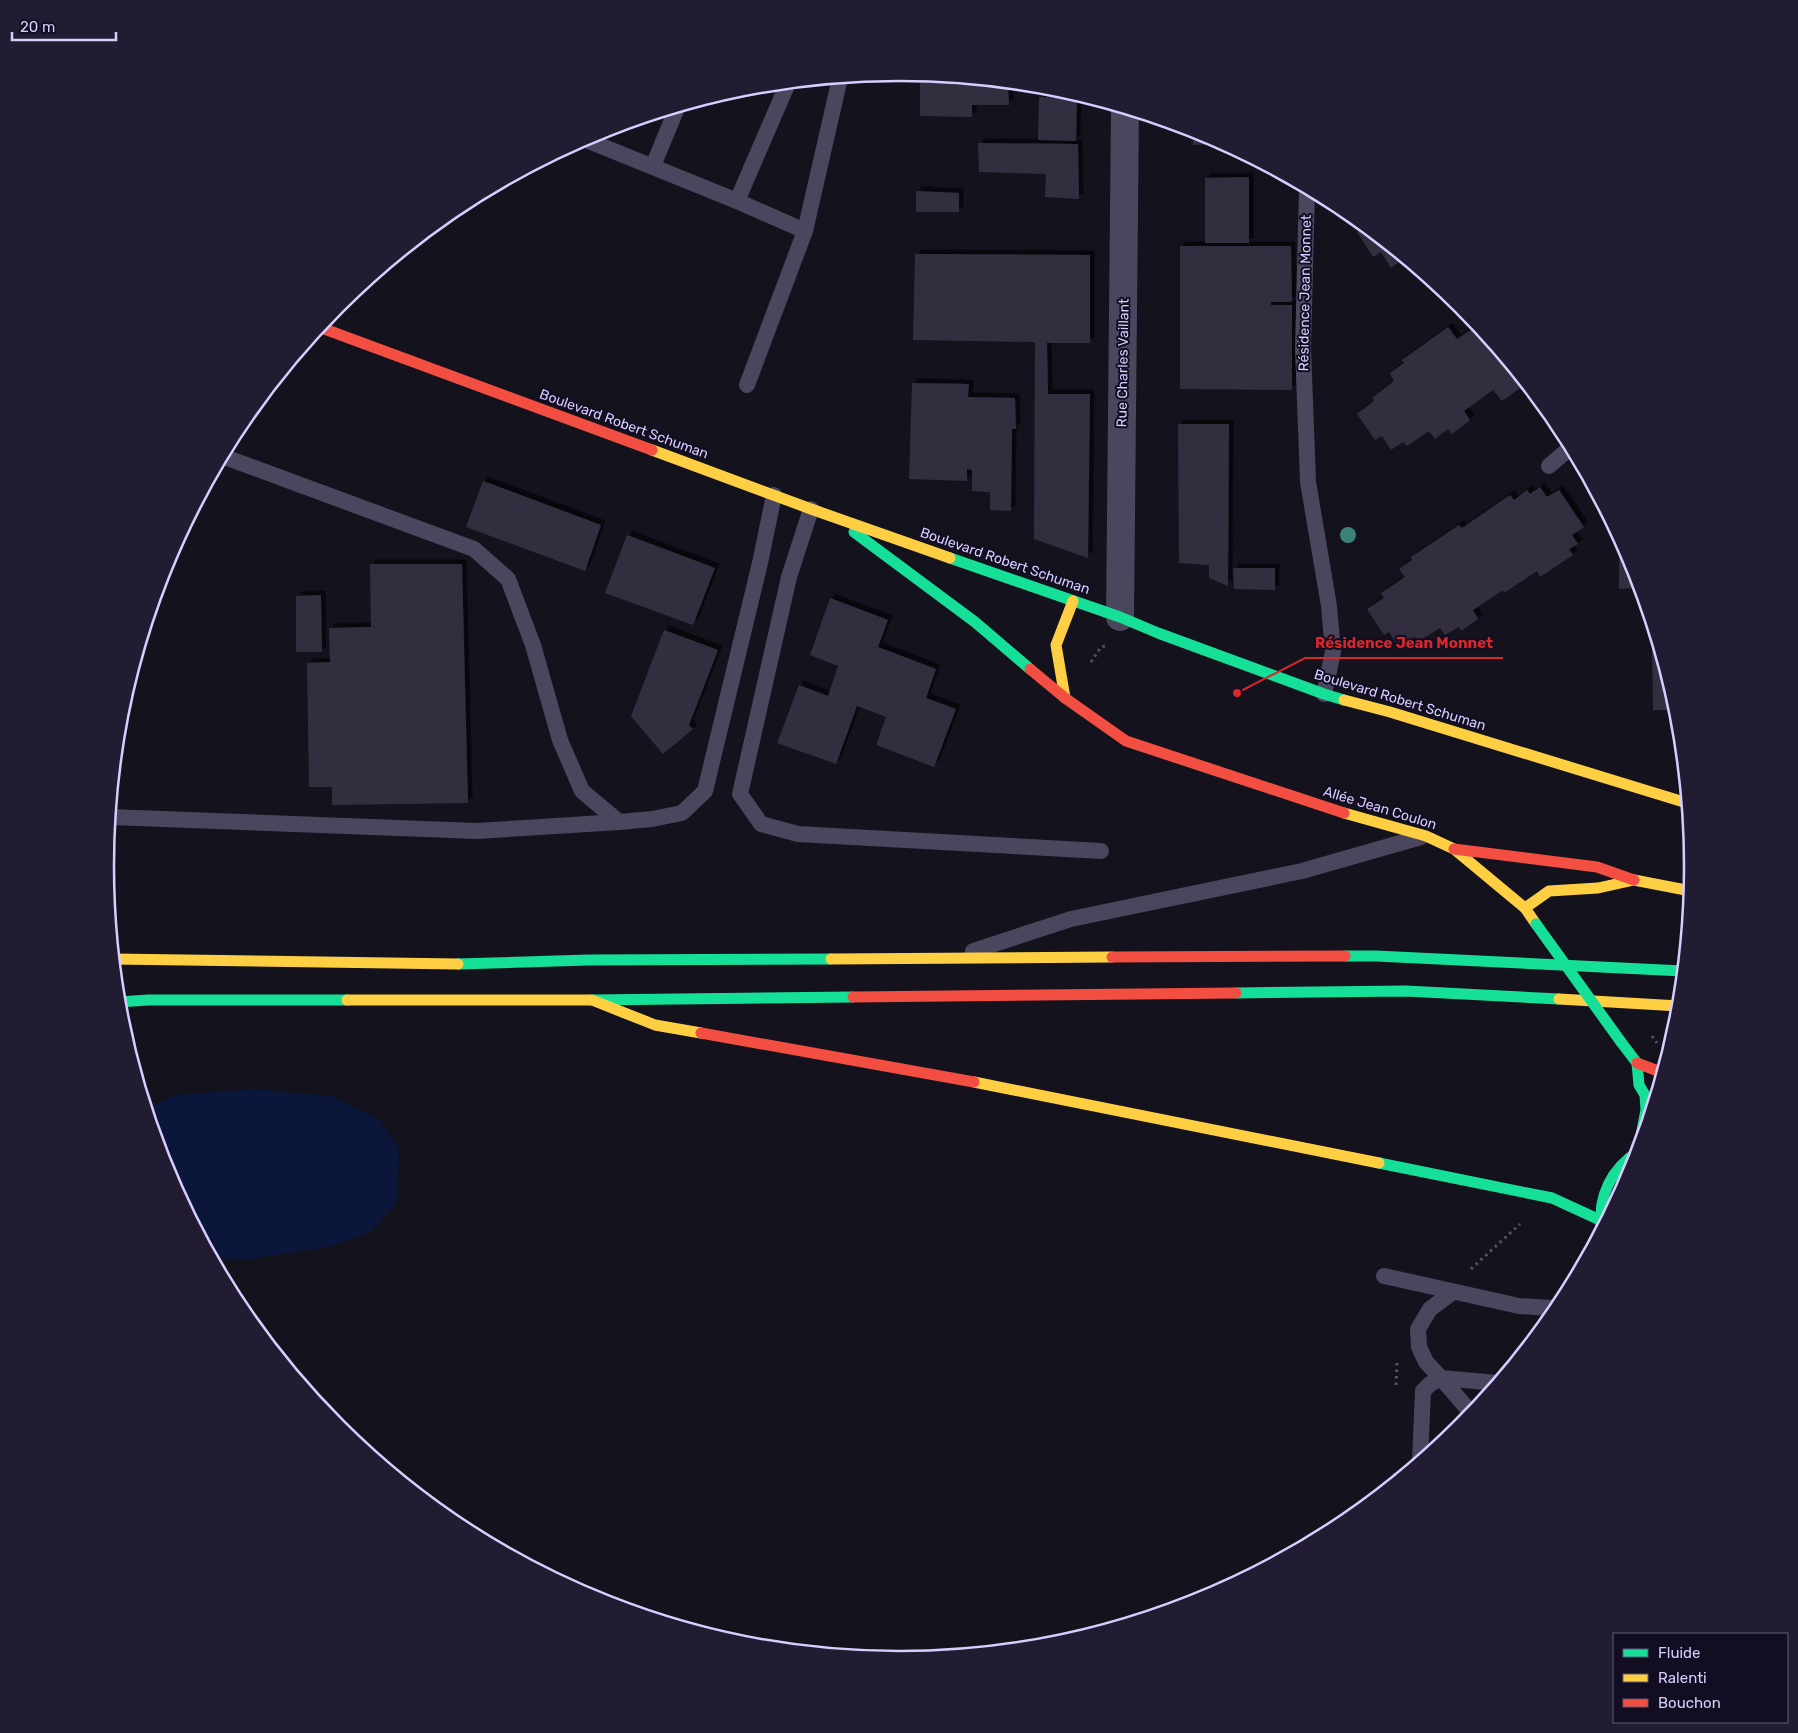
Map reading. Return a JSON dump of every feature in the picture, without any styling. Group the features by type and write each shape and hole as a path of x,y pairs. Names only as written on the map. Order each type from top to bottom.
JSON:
{"main road":[{"name":"Boulevard Robert Schuman","path":"327,330 812,509 1120,617 1158,633 1324,694 1390,712 1682,801"},
{"name":"Allée Jean Coulon","path":"832,516 975,622 1065,698 1126,741 1329,809 1426,836 1454,849 1525,908 1637,1063 1657,1071"},
{"path":"1065,698 1056,645 1073,600"},
{"path":"1454,849 1597,867 1634,880 1684,890"},
{"path":"1525,908 1549,891 1598,888 1634,880"},
{"path":"119,959 443,965 588,960 1376,956 1678,971"},
{"path":"126,1001 592,1000 1406,991 1672,1006"},
{"path":"592,1000 656,1025 1004,1087 1535,1194 1552,1198 1598,1224"},
{"path":"1637,1063 1638,1085 1644,1095 1646,1109"},
{"path":"1601,1218 1604,1195 1614,1173 1627,1159"}],"street":[{"name":"Rue Charles Vaillant","path":"1120,617 1125,115"}],"lane":[{"path":"747,385 805,231 839,84"},
{"path":"736,200 785,90"},
{"path":"653,166 674,115"},
{"path":"594,143 736,200 805,231"},
{"name":"Résidence Jean Monnet","path":"1306,195 1303,348 1308,482 1329,606 1333,652 1324,694"},
{"path":"1549,466 1565,452"},
{"path":"229,458 474,549 508,579 533,645 560,740 582,791 619,822"},
{"path":"115,817 477,831 619,822 652,819 682,813 706,791 760,563 774,495"},
{"path":"812,509 790,577 740,794 761,824 798,834 1101,852"},
{"path":"952,958 1071,919 1302,871 1426,836"},
{"path":"1384,1276 1519,1306 1548,1308"},
{"path":"1453,1292 1430,1309 1418,1329 1420,1347 1426,1362 1467,1408"},
{"path":"1420,1454 1423,1391 1430,1384 1441,1378 1490,1382"}],"path":[{"path":"1089,666 1101,647 1108,645"},
{"path":"1468,1272 1526,1219"}],"water":[{"path":"253,1089 331,1096 378,1119 399,1148 397,1202 371,1232 329,1247 242,1260 218,1258 195,1214 174,1167 152,1107 176,1095"}],"building":[{"path":"920,82 1008,89 1009,105 972,105 972,117 920,116"},
{"path":"1039,97 1058,98 1077,102 1076,141 1038,140"},
{"path":"1193,138 1208,145 1193,145"},
{"path":"978,143 1078,144 1079,199 1045,197 1046,174 979,172"},
{"path":"1249,177 1249,243 1205,243 1205,178"},
{"path":"916,191 959,193 959,212 916,212"},
{"path":"1359,231 1399,262 1391,268 1381,252 1373,257 1357,232"},
{"path":"1180,246 1291,246 1292,302 1271,302 1271,305 1292,305 1292,390 1180,389"},
{"path":"915,254 1090,255 1090,343 1047,343 1048,394 1090,394 1088,558 1034,539 1035,342 913,340"},
{"path":"1448,327 1457,339 1471,330 1521,387 1502,401 1493,390 1464,411 1470,420 1452,434 1448,429 1435,439 1429,431 1407,446 1403,442 1391,450 1382,436 1375,440 1357,414 1374,401 1372,398 1394,381 1390,373 1404,363 1402,360"},
{"path":"912,383 969,384 968,397 1015,398 1016,429 1012,429 1011,511 990,510 990,492 972,491 972,470 967,469 967,481 909,479"},
{"path":"1178,424 1229,424 1228,586 1209,578 1209,565 1179,563"},
{"path":"483,481 601,525 585,571 466,527"},
{"path":"1540,487 1547,497 1559,490 1584,527 1572,535 1578,544 1569,549 1573,555 1540,577 1537,571 1504,593 1503,590 1473,610 1478,619 1461,631 1459,627 1445,635 1440,628 1419,641 1415,637 1399,647 1389,632 1384,635 1367,609 1384,598 1381,593 1405,577 1399,569 1412,560 1411,557 1459,525 1462,528 1510,495 1514,500 1527,490 1530,494"},
{"path":"627,535 715,568 693,625 605,593"},
{"path":"1619,555 1633,588 1619,589"},
{"path":"370,564 462,564 468,803 332,805 332,787 309,787 307,663 330,662 329,628 371,627"},
{"path":"1233,568 1275,568 1275,590 1234,589"},
{"path":"321,595 322,652 296,652 296,596"},
{"path":"830,598 888,620 878,647 936,669 926,698 956,709 934,767 876,745 886,717 857,706 836,764 777,743 799,685 828,696 838,666 810,655"},
{"path":"664,630 718,650 689,725 693,729 663,754 631,716"},
{"path":"1652,649 1668,710 1653,710"}],"traffic: fast":[{"path":"854,532 975,622 1030,669"},
{"path":"950,558 1120,617 1158,633 1344,700"},
{"path":"1536,924 1621,1042"},
{"path":"1345,956 1678,971"},
{"path":"458,964 588,960 831,959"},
{"path":"1236,993 1406,991 1559,999"},
{"path":"592,1000 853,997"},
{"path":"126,1001 347,1000"},
{"path":"1621,1042 1637,1063 1639,1085 1645,1095 1646,1109"},
{"path":"1601,1218 1604,1195 1608,1184 1627,1160"},
{"path":"1379,1163 1552,1198 1600,1220"}],"traffic: slow":[{"path":"652,450 950,558"},
{"path":"1065,698 1056,645 1073,601"},
{"path":"1344,700 1390,712 1682,801"},
{"path":"1344,813 1426,836 1454,849 1525,908 1536,924"},
{"path":"1525,908 1549,891 1598,888 1634,880 1684,890"},
{"path":"831,959 1112,957"},
{"path":"119,959 458,964"},
{"path":"1559,999 1672,1006"},
{"path":"347,1000 592,1000 655,1025 701,1033"},
{"path":"974,1082 1379,1163"}],"traffic: jam":[{"path":"327,330 652,450"},
{"path":"1030,669 1065,698 1126,741 1344,813"},
{"path":"1454,849 1597,867 1634,880"},
{"path":"1112,957 1345,956"},
{"path":"853,997 1236,993"},
{"path":"701,1033 974,1082"},
{"path":"1637,1063 1657,1071"}],"place":[{"name":"Résidence Jean Monnet","path":"1237,693"}]}
